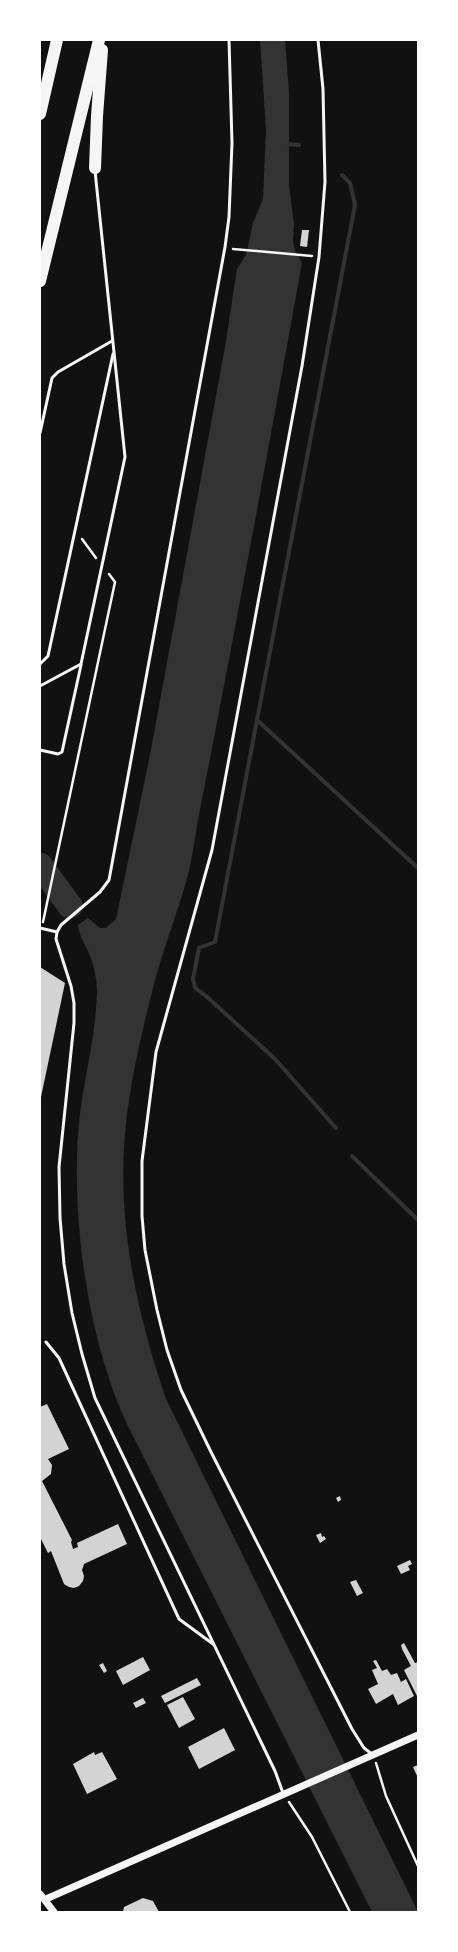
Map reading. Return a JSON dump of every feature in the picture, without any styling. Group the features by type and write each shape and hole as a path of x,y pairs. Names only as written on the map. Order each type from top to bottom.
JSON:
{"highway":[{"path":"40,114 57,40"},
{"path":"40,281 99,40"},
{"path":"95,168 97,116 103,40"}],"street":[{"path":"46,1900 372,1754 418,1735"},
{"path":"40,1894 54,1912"}],"lane":[{"path":"229,40 232,143 228,217 221,270 109,880 100,892 61,925 57,932 56,939 71,986 74,1002 74,1023 59,1167 60,1218 64,1264 72,1313 95,1398 276,1771 284,1794"},
{"path":"318,40 323,89 325,182 319,257 302,366 212,850 156,1052 142,1161 142,1216 145,1250 157,1310 167,1350 181,1390 352,1729 364,1748 372,1754"},
{"path":"40,750 58,754 62,752 125,457 95,168"},
{"path":"40,433 52,378 58,372 112,341"},
{"path":"40,664 48,656 113,351"},
{"path":"40,686 81,664"},
{"path":"40,928 57,932"},
{"path":"46,1342 59,1358 179,1619 214,1645"}],"path":[{"path":"242,250 304,255"},
{"path":"40,928 57,856 115,582 75,530"},
{"path":"372,1754 380,1774 386,1796 418,1866"},
{"path":"284,1794 312,1838 350,1912"}],"shaded area":[{"path":"260,40 285,40 289,92 289,185 294,225 293,241 295,251 302,263 251,544 189,871 157,973 143,1027 135,1067 128,1108 124,1148 123,1180 125,1212 133,1276 147,1338 166,1399 418,1912 372,1912 127,1424 102,1357 93,1321 81,1245 78,1207 78,1135 82,1099 94,1027 97,991 93,965 78,925 88,918 100,928 106,928 116,919 150,755 225,347 237,269 246,255 253,223 263,199 266,130"}],"building":[{"path":"302,230 309,230 307,247 300,246"},
{"path":"40,967 65,983 41,1097 40,1097"},
{"path":"47,1404 69,1449 48,1459 52,1465 51,1474 42,1481 72,1540 71,1542 73,1549 78,1547 77,1543 118,1524 127,1544 84,1564 82,1570 84,1576 83,1581 79,1586 74,1588 64,1584 51,1551 48,1553 40,1537 40,1407"},
{"path":"340,1496 341,1500 338,1502 336,1498"},
{"path":"321,1533 322,1537 324,1536 326,1539 320,1543 316,1535"},
{"path":"410,1560 412,1564 408,1566 410,1570 401,1574 397,1566"},
{"path":"356,1580 363,1593 357,1596 350,1582"},
{"path":"404,1643 415,1663 418,1662 417,1696 404,1670 411,1666 402,1649 401,1645"},
{"path":"143,1657 150,1670 123,1685 116,1671"},
{"path":"376,1660 382,1671 387,1669 391,1675 397,1673 401,1682 406,1679 414,1696 398,1705 393,1694 376,1704 368,1689 378,1684 372,1670 377,1668 373,1661"},
{"path":"103,1663 107,1671 104,1673 99,1665"},
{"path":"197,1678 201,1685 165,1703 161,1696"},
{"path":"183,1697 195,1719 179,1728 167,1705"},
{"path":"143,1698 146,1703 136,1708 133,1703"},
{"path":"224,1728 235,1750 199,1769 188,1747"},
{"path":"94,1752 95,1755 102,1752 117,1779 87,1794 73,1764"},
{"path":"418,1765 418,1778 413,1767"},
{"path":"143,1898 153,1901 159,1912 123,1912 124,1907"}],"waterway":[{"path":"286,144 299,145"},
{"path":"342,175 350,183 355,205 257,720 418,868"},
{"path":"257,720 215,942 199,948 193,979 195,988 206,996 275,1059 336,1128"},
{"path":"40,865 70,906"},
{"path":"352,1156 418,1220"}]}
